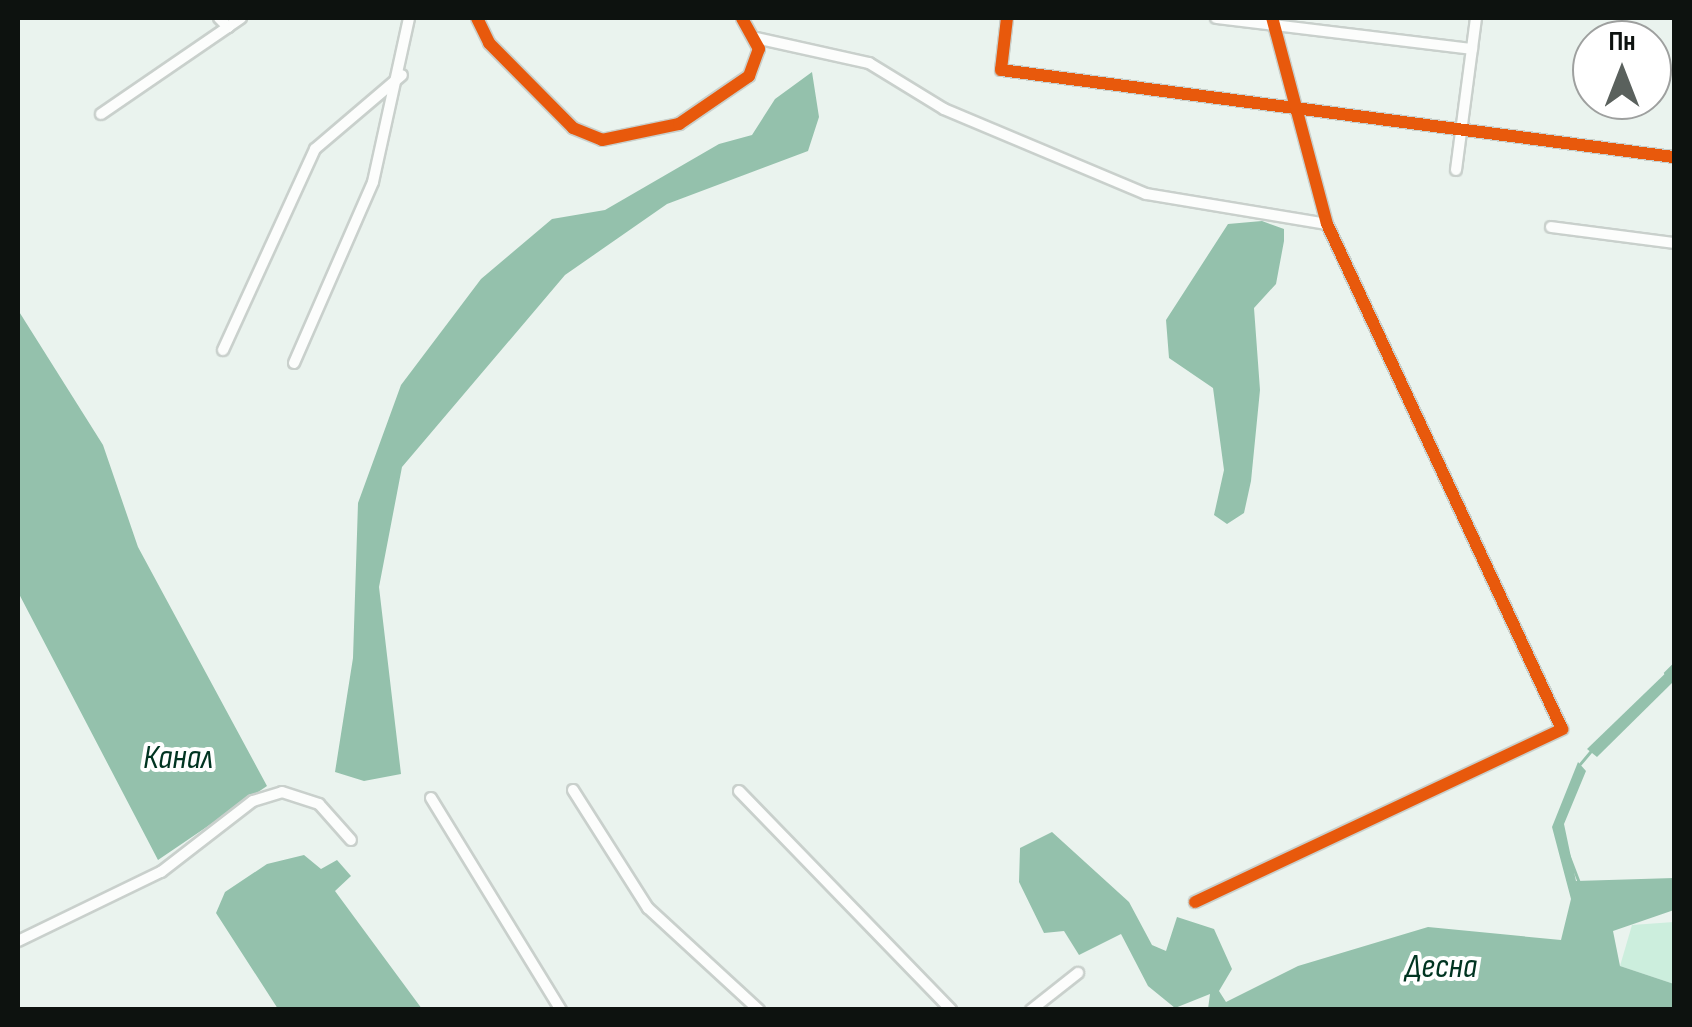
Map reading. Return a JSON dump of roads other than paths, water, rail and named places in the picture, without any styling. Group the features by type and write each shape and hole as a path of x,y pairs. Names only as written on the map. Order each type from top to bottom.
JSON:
{"street":[{"path":"218,18 228,27"},
{"path":"101,114 241,18"},
{"path":"294,362 373,182 402,75 409,18"},
{"path":"478,18 489,43 588,138 618,140 696,117 757,69 756,38 742,18"},
{"path":"1007,18 1001,70 1674,157"},
{"path":"1216,18 1273,21 1472,50"},
{"path":"1456,170 1476,18"},
{"path":"1195,902 1562,730 1327,224 1273,21"},
{"path":"756,38 869,62 944,109 1146,194 1327,224"},
{"path":"223,350 290,217 306,163 402,75"},
{"path":"1551,227 1674,242"},
{"path":"573,790 648,908 759,1010"},
{"path":"738,791 950,1010"},
{"path":"18,941 161,872 254,801 282,792 319,804 351,840"},
{"path":"431,798 561,1010"},
{"path":"1032,1010 1078,974"}],"water":[{"path":"812,72 819,117 808,151 667,204 565,275 402,467 379,587 401,774 364,781 335,772 353,658 358,503 401,385 481,279 552,219 605,210 719,144 752,135 775,99"},
{"path":"1262,221 1284,229 1284,241 1276,284 1254,308 1260,390 1251,481 1244,513 1227,524 1214,515 1224,470 1213,388 1169,358 1166,320 1228,224"},
{"name":"Канал","path":"18,310 103,445 138,547 267,786 158,860 18,592"},
{"path":"1674,665 1674,681 1597,757 1587,749"},
{"name":"Десна","path":"1578,762 1586,771 1564,824 1576,881 1674,878 1674,910 1613,931 1620,966 1674,984 1674,1009 1208,1009 1210,994 1175,1008 1148,986 1121,934 1079,955 1064,931 1044,933 1019,882 1020,848 1052,832 1129,902 1152,945 1166,951 1177,917 1214,929 1232,969 1219,991 1226,1002 1298,966 1428,927 1561,940 1571,899 1552,827"},
{"path":"304,855 321,869 337,860 351,876 335,891 422,1009 278,1009 216,913 225,892 267,864"}],"waterway":[{"path":"1665,673 1674,664"},
{"path":"1580,764 1591,751"},
{"path":"1565,845 1580,884"}]}
